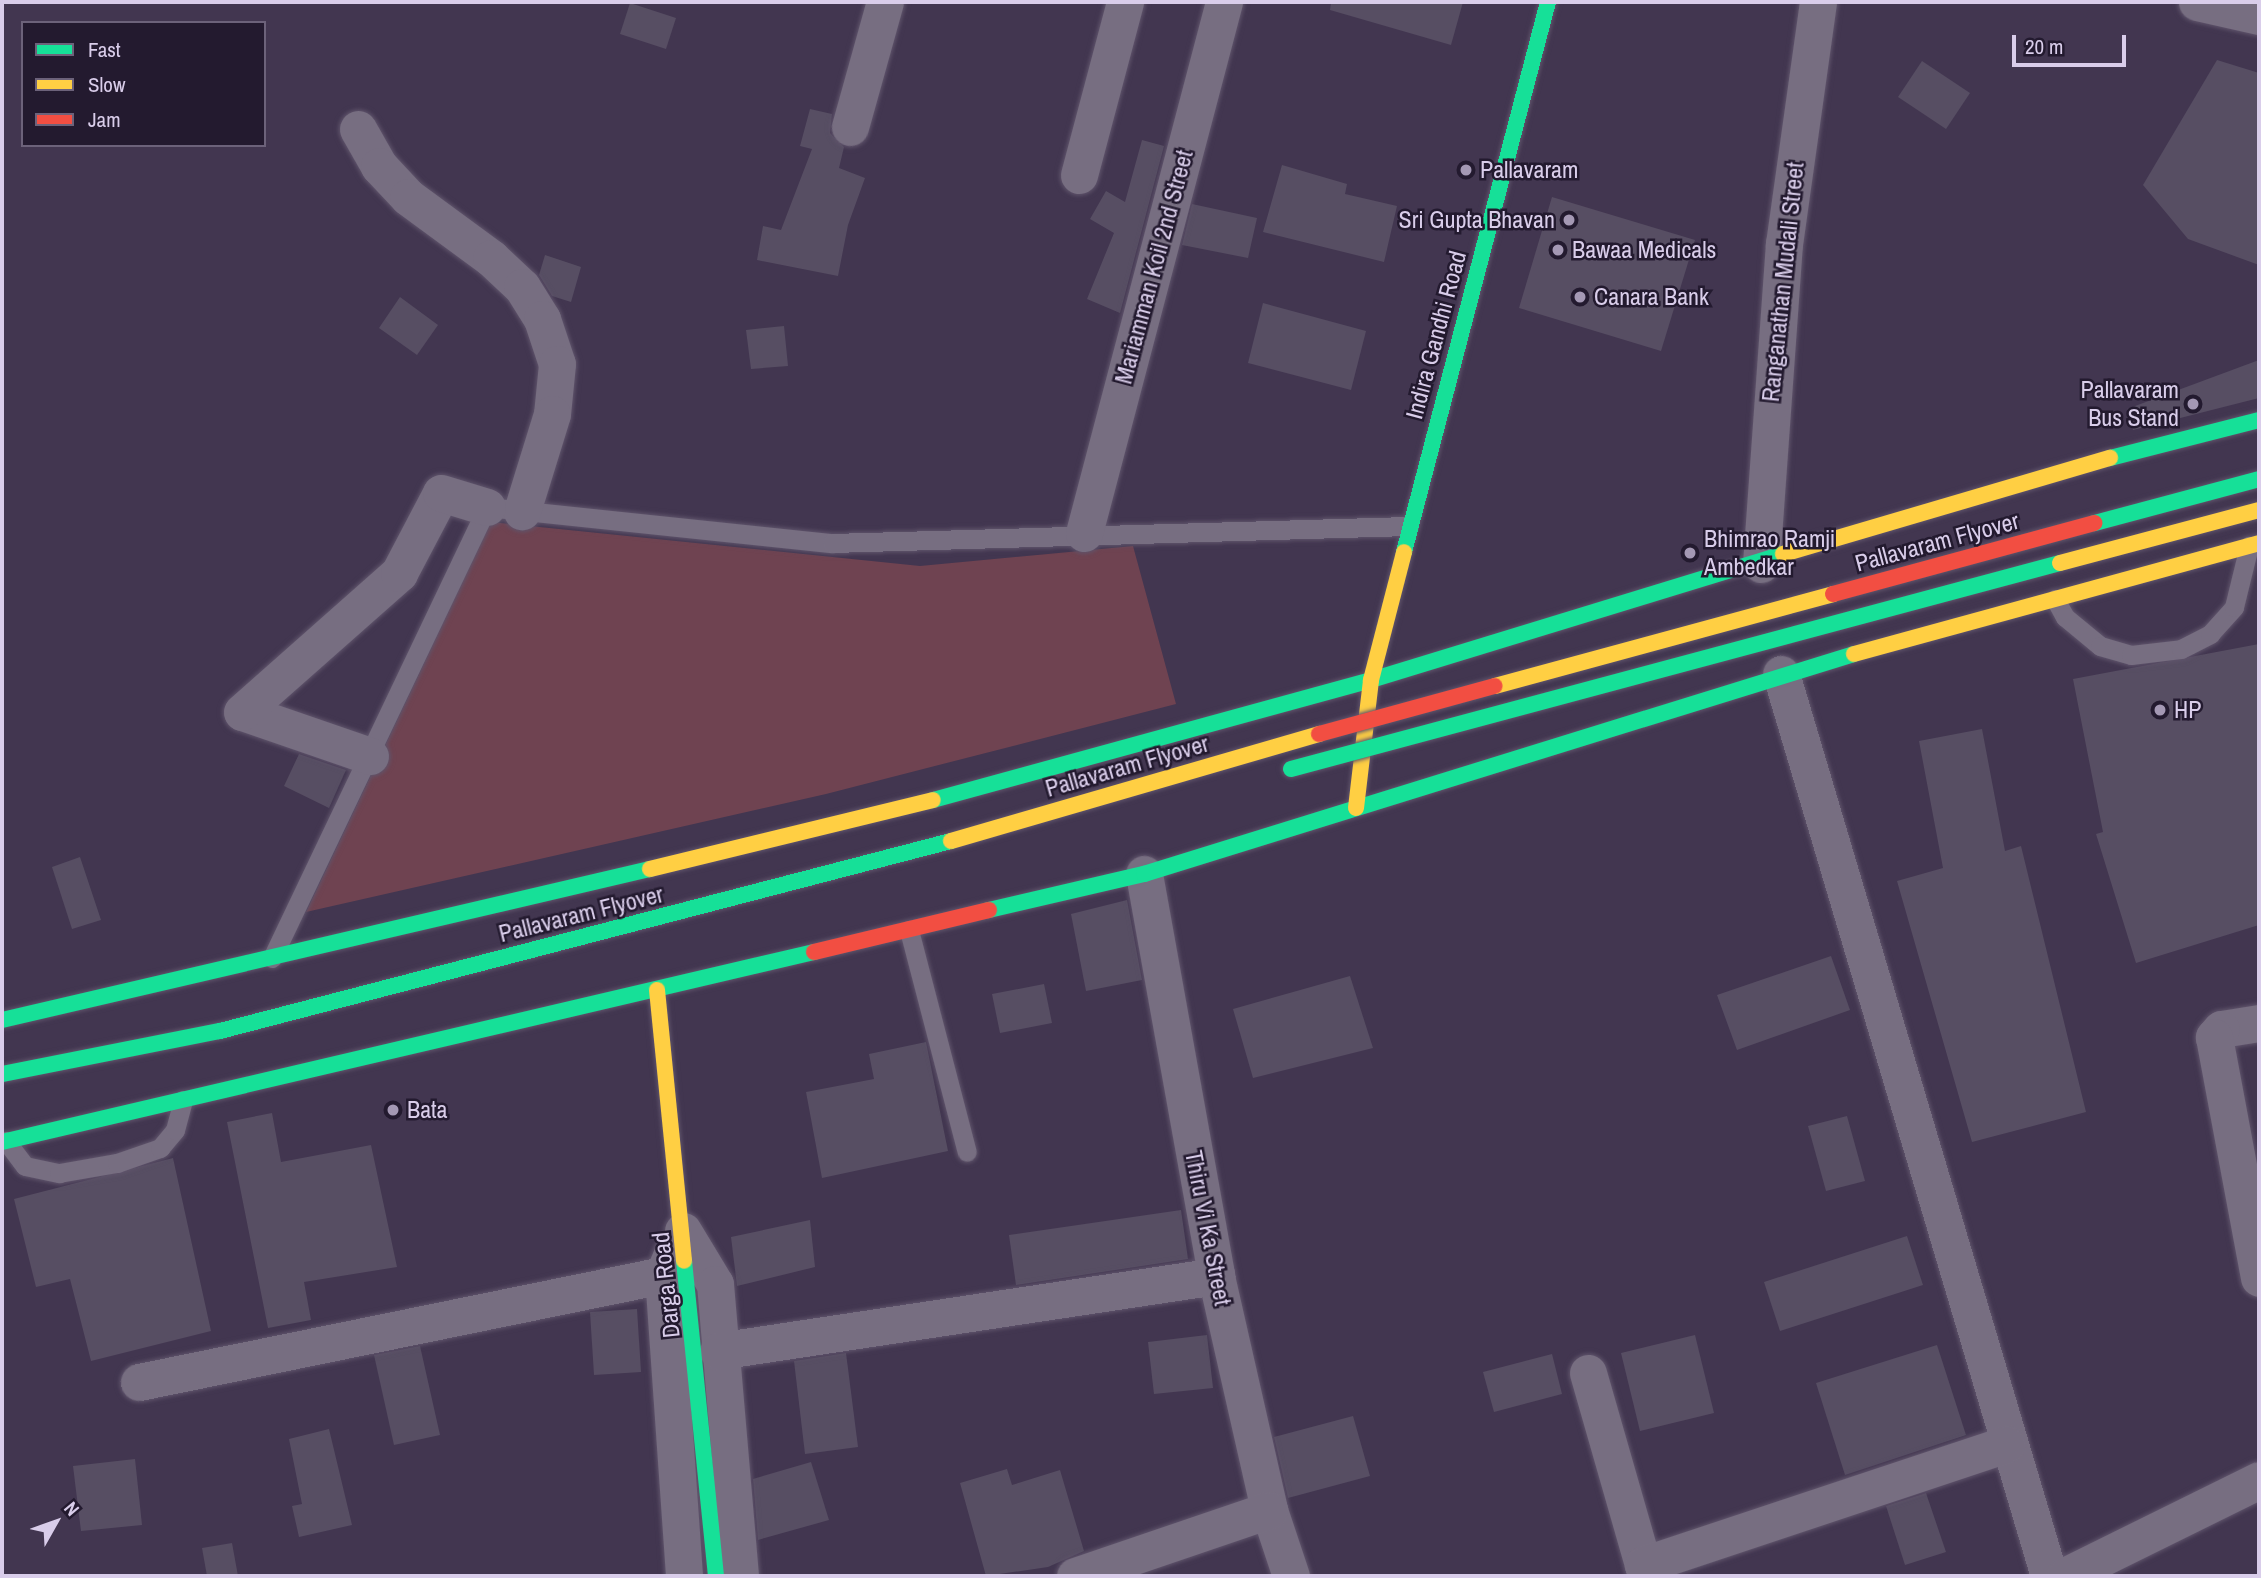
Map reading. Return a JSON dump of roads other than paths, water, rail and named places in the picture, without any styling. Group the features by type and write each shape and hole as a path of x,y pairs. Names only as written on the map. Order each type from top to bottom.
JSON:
{"street":[{"path":"850,127 885,2"},
{"path":"1079,175 1125,2"},
{"name":"Mariamman Koil 2nd Street","path":"1084,533 1224,2"},
{"name":"Indira Gandhi Road","path":"1356,808 1371,680 1409,526 1548,2"},
{"name":"Ranganathan Mudali Street","path":"1761,564 1777,307 1818,2"},
{"path":"2197,2 2259,16"},
{"path":"358,129 379,166 408,197 492,258 522,287 542,319 556,364 552,414 505,509 441,493 399,573 242,712 370,756"},
{"path":"2,1020 271,961 863,819 1371,680 1761,564 2033,478 2259,420"},
{"name":"Pallavaram Flyover","path":"2,1074 220,1031 824,878 1349,725 2259,479"},
{"path":"1269,775 2259,510"},
{"path":"4,1141 1144,874 1781,674 2254,545"},
{"path":"1781,674 2006,1444 2049,1576"},
{"name":"Thiru Vi Ka Street","path":"1144,874 1216,1276 1269,1510 1291,1576"},
{"name":"Darga Road","path":"657,990 716,1576"},
{"path":"2259,1023 2221,1029 2214,1037 2259,1278"},
{"path":"683,1231 663,1275 684,1576"},
{"path":"683,1231 715,1284 718,1350 740,1576"},
{"path":"139,1382 663,1275"},
{"path":"718,1350 1216,1276"},
{"path":"1588,1373 1645,1570 2006,1444"},
{"path":"2065,1576 2259,1480"},
{"path":"1075,1576 1269,1510"}],"lane":[{"path":"271,961 370,756 505,509 832,544 1084,533 1409,526"},
{"path":"2055,599 2065,617 2100,646 2131,655 2181,649 2210,634 2234,607 2254,545"},
{"path":"909,930 967,1153"},
{"path":"4,1141 25,1166 59,1172 117,1163 160,1148 175,1130 183,1100"}],"place":[{"name":"Pallavaram","path":"1466,170"},
{"name":"Sri Gupta Bhavan","path":"1569,220"},
{"name":"Bawaa Medicals","path":"1558,250"},
{"name":"Canara Bank","path":"1580,297"},
{"name":"Pallavaram Bus Stand","path":"2193,404"},
{"name":"Bhimrao Ramji Ambedkar","path":"1690,553"},
{"name":"HP","path":"2160,710"},
{"name":"Bata","path":"393,1110"}]}
